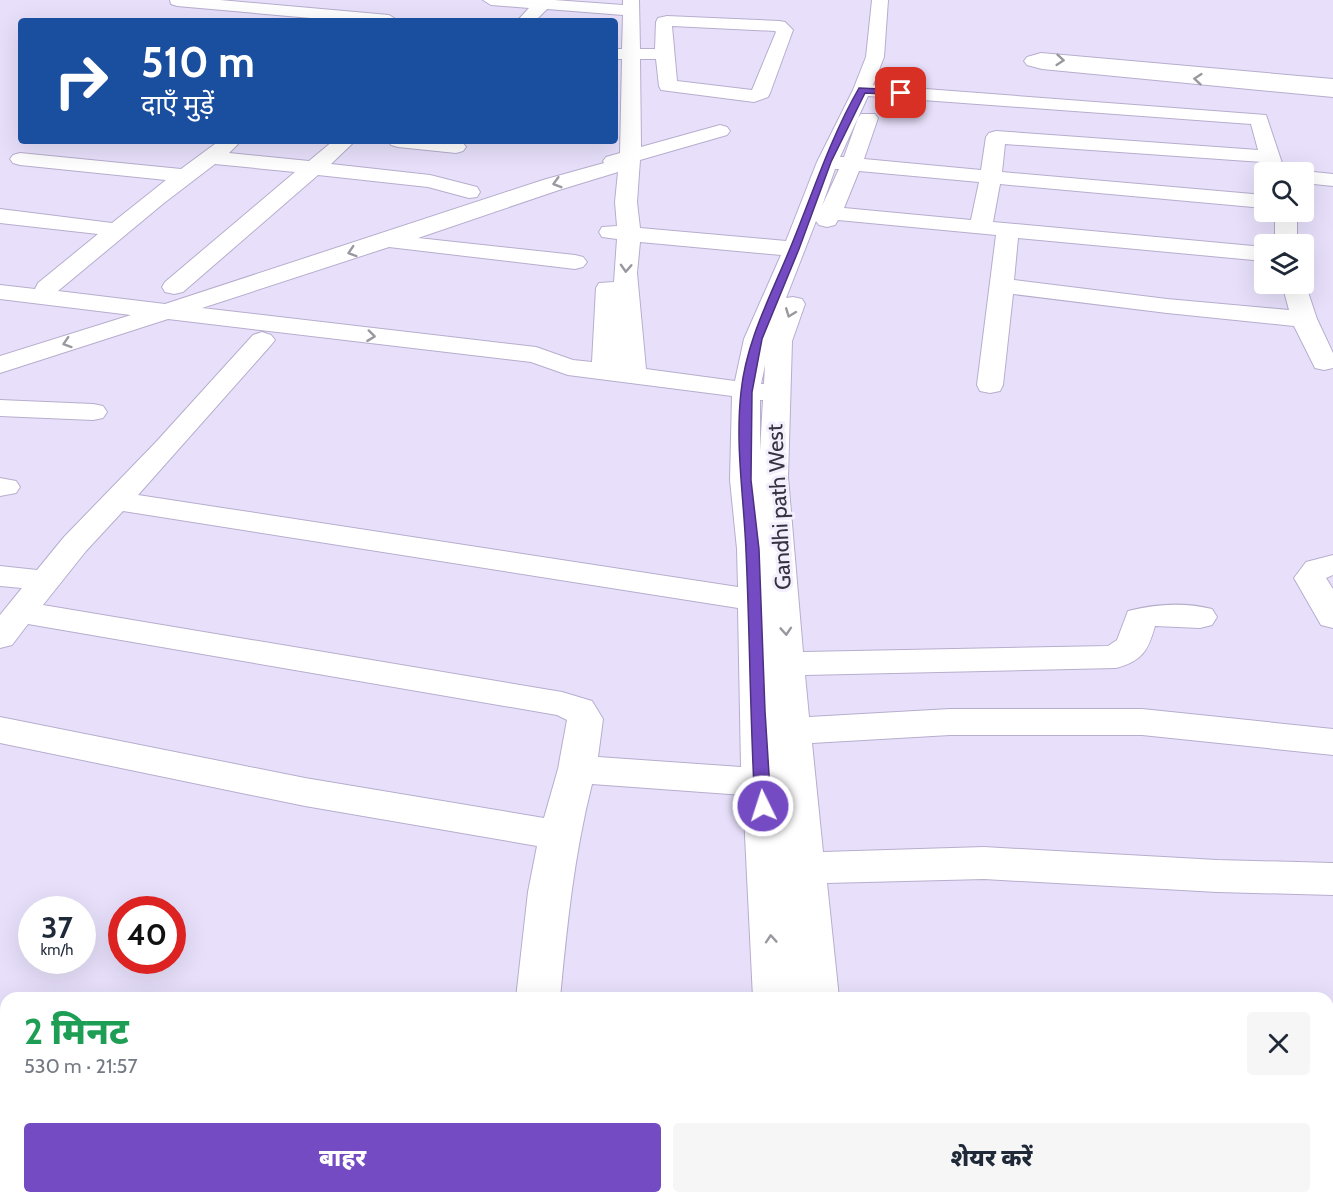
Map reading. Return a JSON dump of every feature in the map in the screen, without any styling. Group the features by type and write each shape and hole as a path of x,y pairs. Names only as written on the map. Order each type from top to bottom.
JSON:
{"street":[{"path":"490,0 621,8"},
{"path":"880,0 870,91 1259,119"},
{"name":"Gandhi path West","path":"816,992 806,868 779,782 792,731 773,477 761,393 819,212 870,91 890,50 892,0"},
{"path":"177,1 239,6 275,4 305,17 327,18"},
{"path":"528,18 543,4"},
{"path":"222,18 239,6"},
{"path":"563,18 567,12 606,15 621,8"},
{"path":"618,140 622,110 621,8"},
{"path":"667,21 779,26 785,30 761,93 754,96 668,86 664,54 664,22 667,21"},
{"path":"623,64 664,54"},
{"path":"1333,85 1255,81 1042,64 1033,61 1044,58 1255,81 1333,91"},
{"path":"1255,81 1259,119 1272,162"},
{"path":"0,365 118,316 174,287 469,192 720,131"},
{"path":"981,227 996,137 1122,146 1254,163"},
{"path":"47,288 227,144"},
{"path":"174,287 341,144"},
{"path":"427,144 456,147"},
{"path":"1122,146 1125,190"},
{"path":"616,155 619,233 625,273 633,377"},
{"path":"162,312 386,241 551,185 616,155"},
{"path":"211,157 430,181 469,192"},
{"path":"20,159 184,177"},
{"path":"839,163 1254,201"},
{"path":"1314,178 1333,180"},
{"path":"775,992 779,782 753,600 753,549 745,480 761,393 757,339 795,249 819,212 1254,253"},
{"path":"0,216 117,230"},
{"path":"990,385 1008,229"},
{"path":"619,233 795,249"},
{"path":"605,373 619,233"},
{"path":"386,241 575,262"},
{"path":"1003,286 1167,306 1304,319"},
{"path":"0,292 118,316 262,340 527,374 568,368"},
{"path":"1297,294 1304,319 1324,362"},
{"path":"0,310 76,320"},
{"path":"0,344 76,320 162,312 536,355 568,368 761,393"},
{"path":"9,624 115,501 166,448 262,340"},
{"path":"0,408 93,412"},
{"path":"115,501 753,600"},
{"path":"1333,565 1317,569 1310,578 1333,617"},
{"path":"0,576 44,582"},
{"path":"788,664 1116,657 1132,646 1140,619 1154,615 1200,617"},
{"path":"9,624 562,704 579,710 585,719 577,769 559,835 549,892 539,992"},
{"path":"792,731 950,722 1142,722 1333,742"},
{"path":"0,730 305,792 559,835"},
{"path":"577,769 779,782"},
{"path":"806,868 984,863 1217,876 1333,879"}],"route":[{"path":"763,806 757,711 753,549 745,480 746,392 757,339 795,249 827,162 862,90 901,93"}]}
